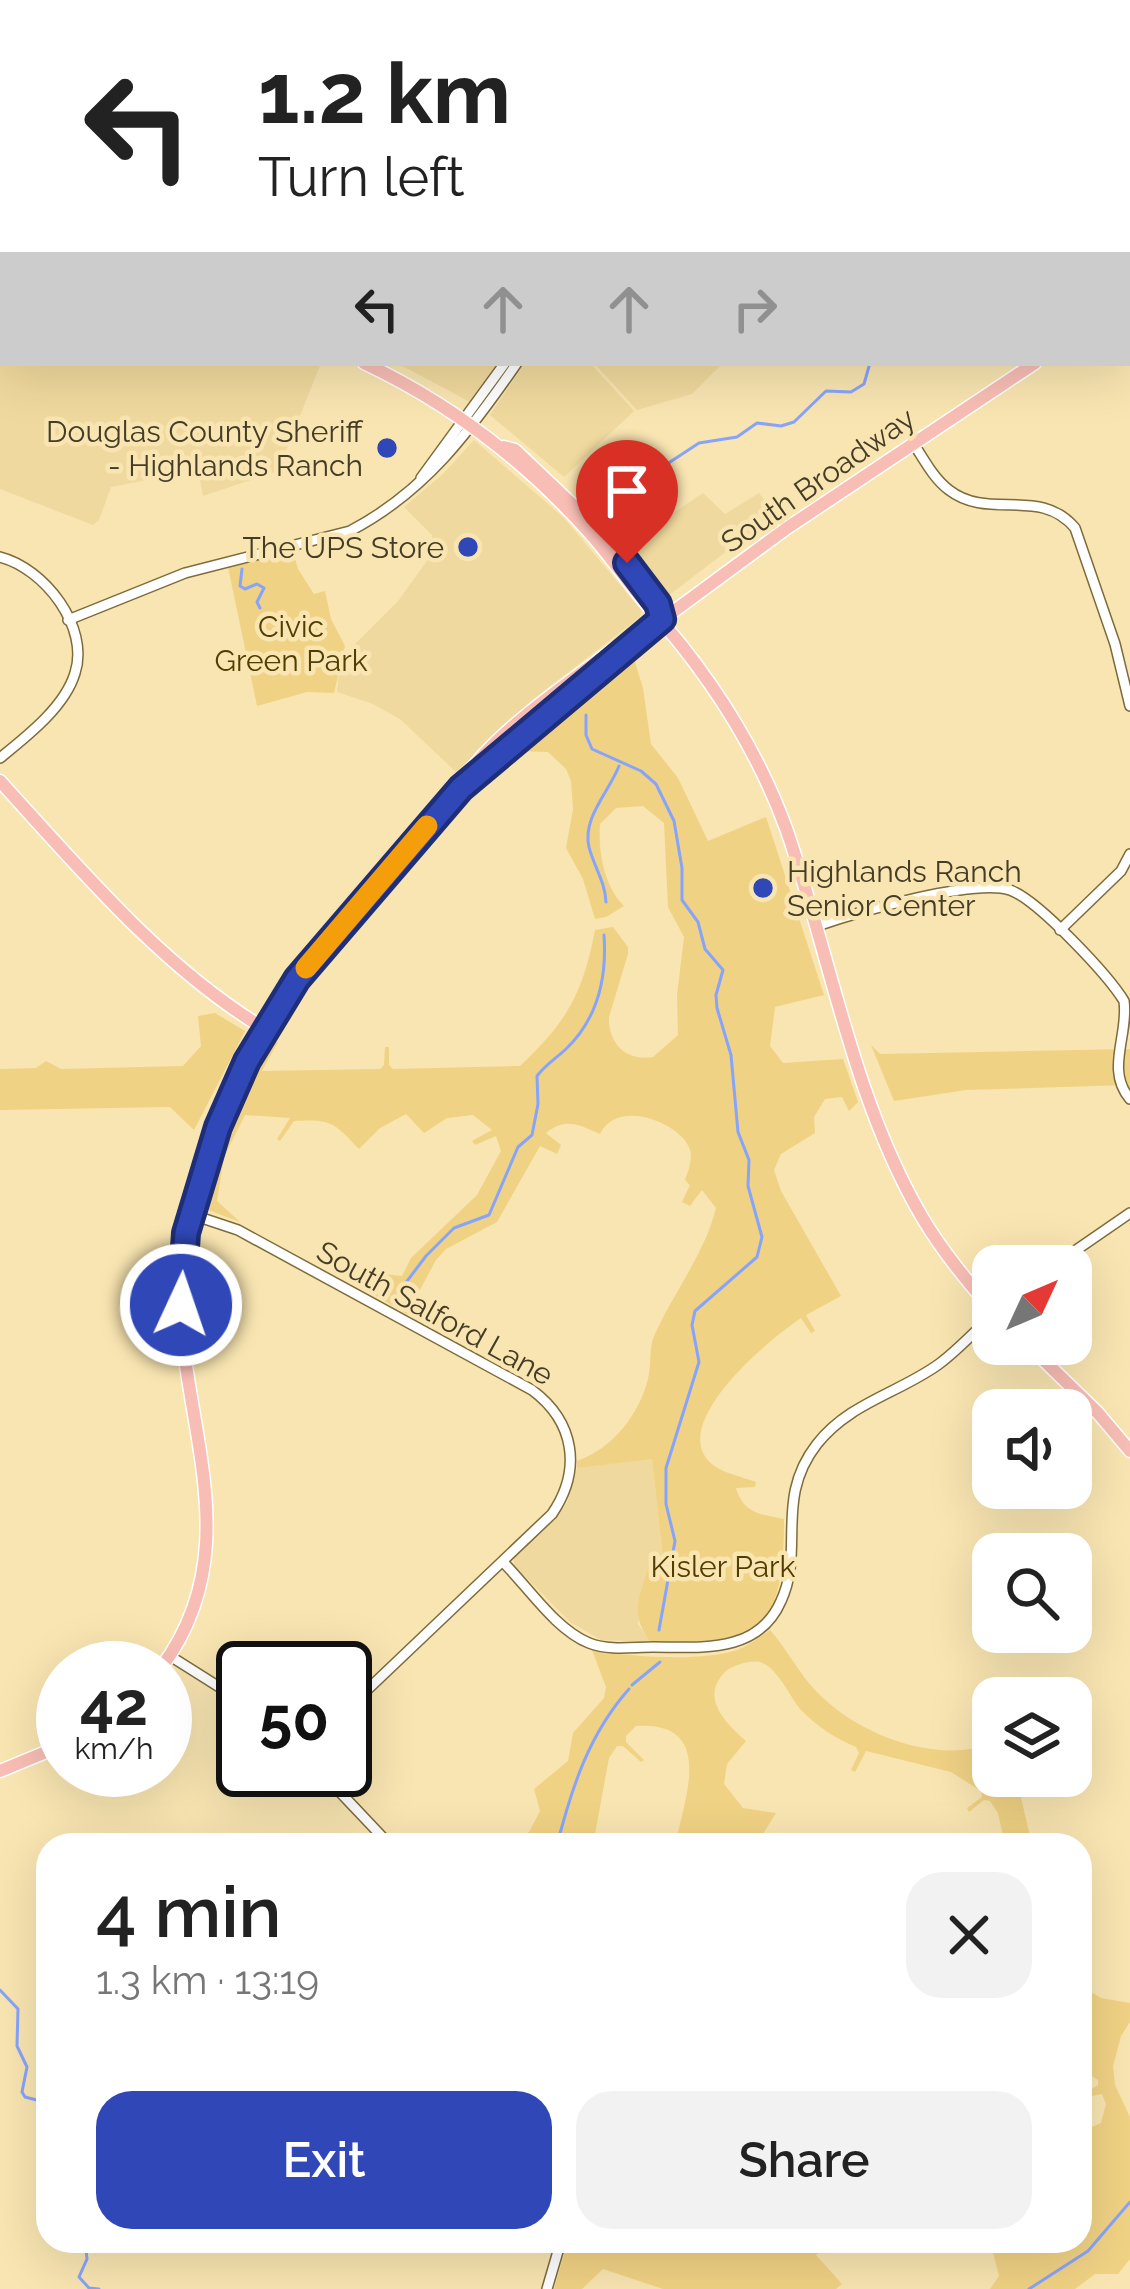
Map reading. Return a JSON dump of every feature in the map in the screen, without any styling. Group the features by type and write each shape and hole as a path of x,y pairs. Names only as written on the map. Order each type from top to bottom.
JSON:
{"main road":[{"path":"369,366 504,447 590,532 720,696 785,828 873,1111 897,1168 934,1236 972,1286"},
{"name":"South Broadway","path":"176,1641 199,1592 208,1534 206,1480 181,1305 182,1258 190,1214 229,1098 265,1029 317,953 461,788 467,773 517,724 787,528 1030,366"},
{"path":"0,781 167,957 208,993 265,1029"},
{"path":"1049,1365 1130,1451"},
{"path":"0,1771 36,1756"}],"street":[{"path":"470,423 504,366"},
{"path":"68,620 184,573 350,531 378,517 421,478 426,466 470,423 516,366"},
{"path":"914,443 938,480 963,499 989,507 1038,504 1064,515 1075,528 1115,644 1130,706"},
{"path":"0,557 20,564 47,584 78,649 72,681 42,721 0,758"},
{"path":"1060,930 1120,871 1130,854"},
{"path":"817,926 889,902 995,887 1028,898 1124,1001 1127,1024 1117,1072 1130,1099"},
{"path":"1084,1245 1130,1213"},
{"name":"South Salford Lane","path":"190,1214 238,1230 532,1390 554,1408 569,1439 572,1456 567,1487 552,1514 372,1686"},
{"path":"503,1562 550,1612 590,1643 614,1648 721,1647 753,1635 784,1596 793,1495 814,1446 838,1420 938,1365 972,1333"},
{"path":"344,1797 378,1833"},
{"path":"547,2289 558,2253"}],"shaded area":[{"path":"0,366 320,366 278,471 203,496 198,470 111,487 93,525 0,489"},
{"path":"403,366 502,366 470,402"},
{"path":"523,366 593,366 634,411 564,477 490,415"},
{"path":"597,366 720,366 692,394 637,410"},
{"path":"474,440 564,518 641,610 640,617 532,700 456,772 400,719 337,692 340,661 398,601 434,551 432,535 404,507"},
{"path":"703,493 725,514 759,493 775,514 664,599 626,545"},
{"path":"652,1458 663,1559 650,1561 638,1624 650,1642 601,1640 570,1622 514,1565 514,1558 567,1503 577,1468"}],"green space":[{"name":"Civic Green Park","path":"293,552 314,594 325,591 331,619 345,646 334,693 307,692 257,706 228,567"},
{"name":"Kisler Park","path":"634,659 651,744 678,778 708,841 766,817 824,995 775,1007 770,1046 783,1063 843,1059 858,1102 849,1111 842,1097 825,1099 814,1117 815,1133 781,1154 774,1170 781,1191 841,1296 806,1315 815,1331 811,1333 801,1318 769,1342 731,1380 704,1421 700,1441 710,1463 756,1482 755,1487 736,1488 748,1508 784,1519 783,1558 770,1609 758,1624 717,1640 650,1642 639,1620 638,1602 650,1560 663,1558 652,1459 577,1468 577,1461 602,1448 622,1429 638,1405 648,1379 653,1339 716,1208 702,1190 690,1206 682,1202 690,1185 685,1180 691,1154 676,1132 635,1116 609,1123 600,1134 573,1124 553,1128 546,1133 561,1145 557,1154 540,1146 497,1222 446,1249 407,1314 376,1296 382,1274 402,1276 411,1258 477,1195 501,1151 496,1136 475,1145 472,1141 492,1130 473,1115 447,1118 424,1133 406,1114 380,1128 359,1149 324,1122 294,1121 280,1141 290,1118 245,1115 224,1157 217,1201 240,1222 208,1210 205,1204 234,1121 271,1043 278,1042 262,1071 380,1069 385,1047 389,1047 393,1069 520,1066 571,1005 595,930 613,927 628,947 609,1017 615,1042 635,1057 653,1057 678,1035 684,937 668,907 664,823 643,806 616,808 600,824 604,868 624,906 595,919 583,879 566,848 573,809 566,769 548,752 516,751 606,676"},
{"path":"215,1013 245,1031 194,1130 170,1107 0,1110 0,1069 36,1068 46,1061 61,1069 183,1066 201,1046 198,1016"},
{"path":"871,1045 880,1054 1130,1049 1130,1089 1127,1085 966,1090 894,1101"},
{"path":"770,1630 816,1691 852,1720 920,1747 972,1749 972,1785 951,1772 866,1751 855,1772 851,1770 859,1753 856,1747 814,1722 772,1670 756,1662 728,1669 718,1682 715,1701 746,1741 727,1764 724,1784 743,1808 776,1813 764,1833 678,1833 688,1785 686,1749 677,1736 661,1728 636,1726 626,1742 644,1760 617,1746 609,1758 595,1833 528,1833 540,1811 534,1789 568,1761 573,1733 604,1698 606,1687 592,1650 685,1657 737,1650"},
{"path":"982,1797 1021,1797 1029,1833 1002,1833 990,1801 984,1800 969,1812 967,1808"},
{"path":"1092,1992 1130,2003 1130,2022 1113,2066 1115,2085 1130,2117 1130,2259 1118,2274 1095,2274 1075,2289 990,2289 999,2276 993,2253 1092,2253 1092,2127 1101,2123 1106,2104 1102,2094 1092,2096 1098,2080 1092,2076"},
{"path":"564,2253 818,2253 842,2284 836,2289 663,2289 603,2269 582,2289 554,2289"}],"waterway":[{"path":"626,491 699,443 737,437 757,423 781,426 794,422 826,391 851,392 864,384 869,366"},
{"path":"242,569 240,586 264,588 257,602 260,608"},
{"path":"586,715 592,749 641,771 656,784 674,821 682,900 698,922 705,949 723,970 717,1008 731,1055 738,1132 749,1160 748,1186 762,1237 757,1257 695,1311 692,1325 699,1362 666,1468 666,1504 675,1541 659,1630"},
{"path":"606,902 588,836 593,815 619,766"},
{"path":"395,1297 454,1228 489,1215 518,1147 532,1135 537,1076 576,1038 593,1011 602,982 604,935"},
{"path":"632,1685 660,1662"},
{"path":"560,1833 584,1762 603,1724 629,1689"},
{"path":"0,1990 18,2009 17,2046 27,2067 22,2092 36,2100"},
{"path":"1092,2246 1130,2202"},
{"path":"86,2253 79,2277 89,2288 99,2289"},
{"path":"1029,2289 1085,2253"}],"slow traffic":[{"path":"306,968 427,826"}],"place":[{"name":"Douglas County Sheriff - Highlands Ranch","path":"387,448"},
{"name":"The UPS Store","path":"468,547"},
{"name":"Highlands Ranch Senior Center","path":"763,888"}],"route":[{"path":"181,1305 186,1233 203,1168 229,1098 265,1029 317,953 461,788 662,619 658,604 627,563"}]}
